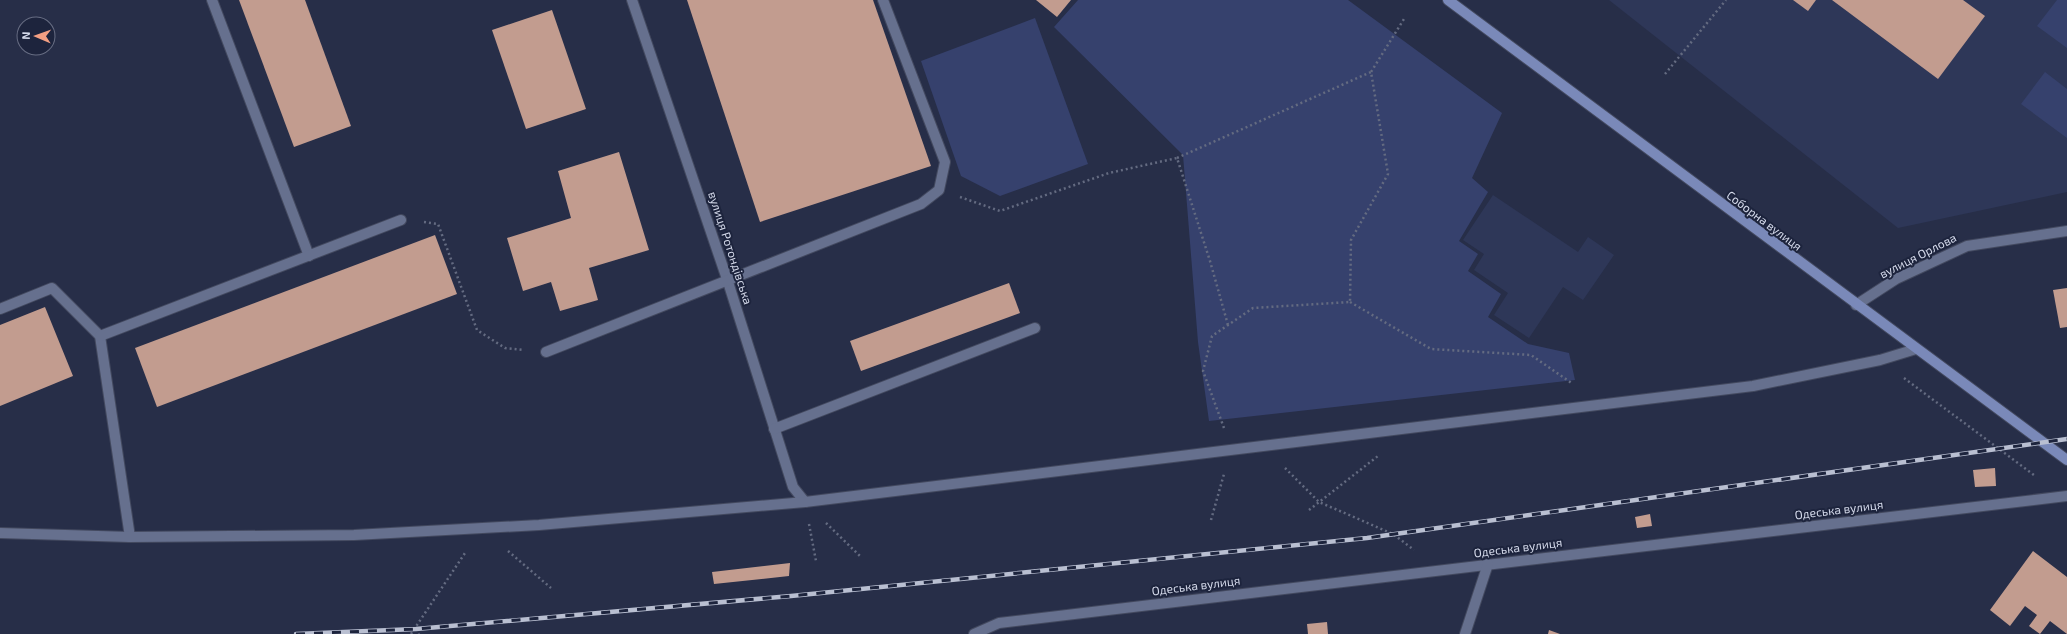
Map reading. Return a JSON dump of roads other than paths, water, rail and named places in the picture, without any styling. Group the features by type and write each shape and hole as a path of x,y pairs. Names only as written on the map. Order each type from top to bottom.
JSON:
{"main road":[{"name":"Соборна вулиця","path":"1448,0 1856,305 2067,460"}],"street":[{"path":"212,0 309,256"},
{"name":"вулиця Ротондівська","path":"632,0 728,282 793,487 805,502"},
{"path":"546,352 728,282 921,204 939,190 945,162 883,0"},
{"path":"100,336 401,220"},
{"name":"вулиця Орлова","path":"1856,305 1896,279 1967,246 2067,230"},
{"path":"0,309 52,288 100,336 130,537"},
{"path":"774,429 1035,328"},
{"path":"0,533 130,537 354,535 481,528 805,502 1753,386 1880,360 1916,349"},
{"name":"Одеська вулиця","path":"974,634 999,623 2065,496"},
{"path":"1465,634 1488,564"},
{"path":"996,634 999,623"}],"railway":[{"path":"296,634 416,629 791,596 1367,538 2067,439"}]}
